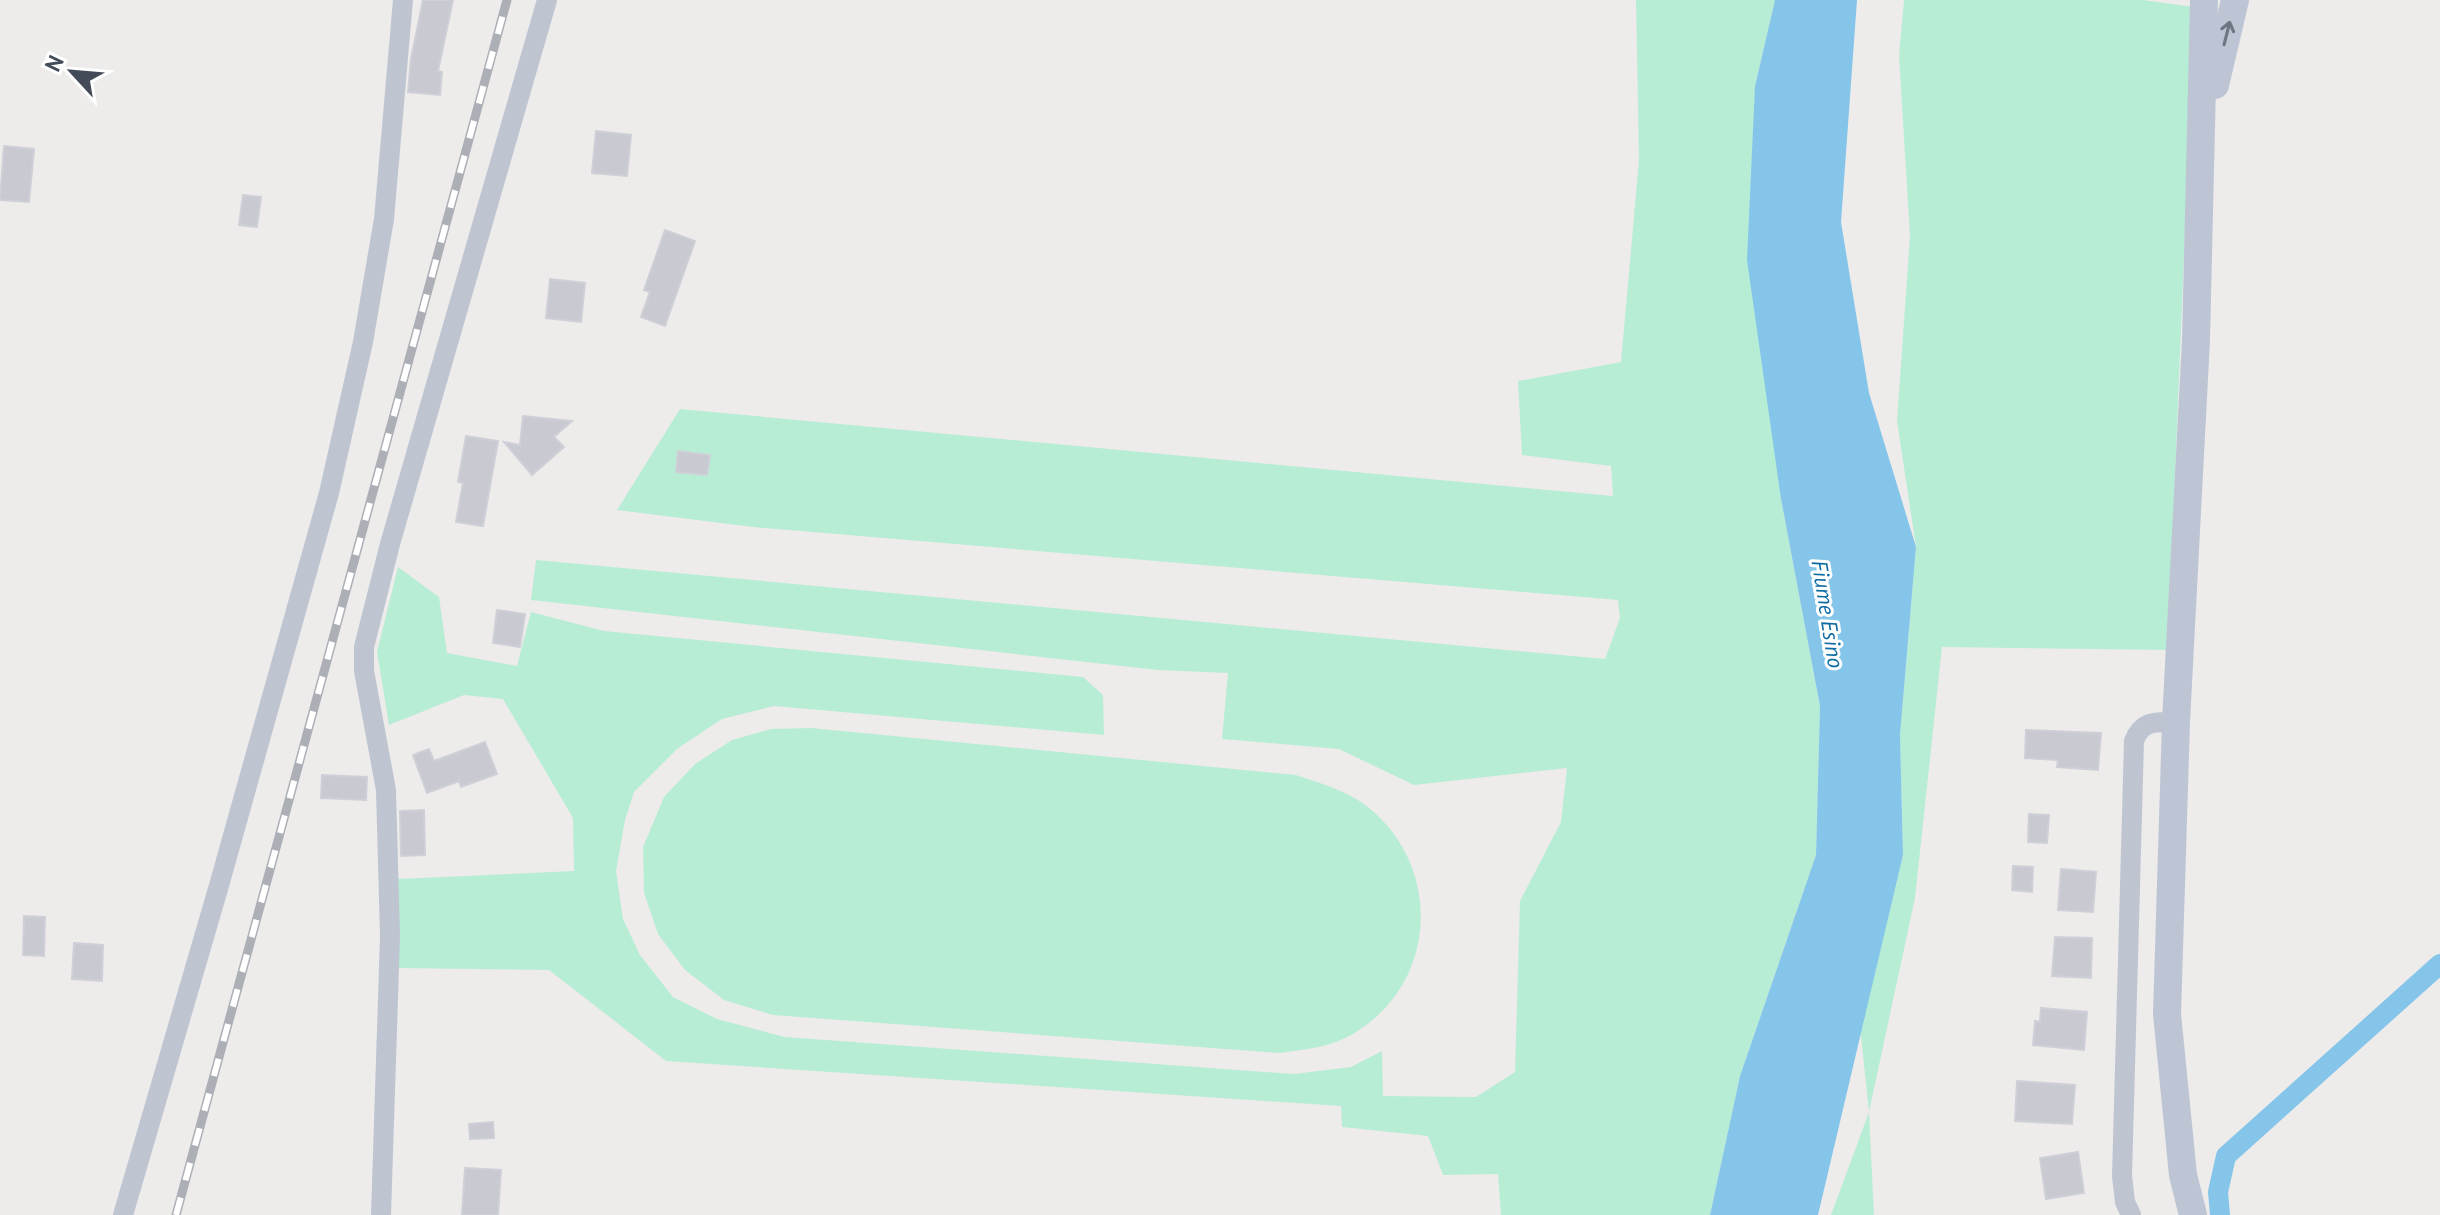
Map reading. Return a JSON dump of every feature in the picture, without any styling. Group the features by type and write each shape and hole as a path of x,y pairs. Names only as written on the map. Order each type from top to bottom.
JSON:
{"main road":[{"path":"2193,1215 2183,1175 2167,1014 2176,722 2196,340 2204,0"},
{"path":"2201,165 2235,0"}],"street":[{"path":"123,1215 329,493 363,342 384,219 403,0"},
{"path":"381,1215 390,936 386,790 364,671 364,647 390,544 547,0"},
{"path":"2131,1215 2125,1202 2122,1176 2134,741 2139,729 2150,722 2176,722"}],"green space":[{"path":"1636,0 1775,0 1755,86 1781,499 1820,706 1816,855 1740,1076 1710,1215 1501,1215 1498,1174 1443,1175 1428,1136 1342,1127 1341,1106 666,1061 549,970 397,968 398,879 574,871 573,818 503,699 464,695 389,725 377,652 398,567 439,597 447,653 517,666 531,612 604,631 1083,677 1103,695 1104,735 774,706 722,719 677,749 634,792 625,820 616,871 623,919 640,955 673,997 717,1019 785,1037 1294,1074 1351,1067 1382,1051 1383,1096 1476,1097 1515,1072 1520,901 1561,822 1567,768 1414,785 1339,749 1222,739 1228,673 1158,670 531,600 536,560 1605,659 1620,618 1618,600 753,527 617,510 680,409 1613,496 1611,466 1522,455 1518,381 1621,362 1639,160"},
{"path":"1904,0 2143,0 2194,7 2168,650 1942,647 1915,898 1869,1112 1860,1027 1903,855 1900,735 1916,547 1897,421 1910,236 1899,56"},
{"path":"811,728 1296,775 1323,784 1364,804 1389,828 1407,857 1418,888 1421,920 1416,952 1404,983 1384,1010 1356,1032 1329,1044 1280,1053 773,1015 724,1000 685,970 658,934 644,893 643,847 664,797 695,764 732,740 771,729"},
{"path":"1869,1112 1874,1215 1831,1215"}],"water":[{"name":"Fiume Esino","path":"1775,0 1857,0 1841,222 1869,393 1916,547 1900,735 1903,855 1818,1215 1710,1215 1740,1076 1816,855 1820,706 1781,499 1747,260 1755,86"}],"building":[{"path":"423,0 453,0 438,71 442,72 440,95 408,92"},
{"path":"596,131 631,135 627,176 592,173"},
{"path":"4,146 34,149 29,202 0,200"},
{"path":"243,195 261,197 257,227 239,225"},
{"path":"665,230 695,241 665,326 641,317 650,292 644,290"},
{"path":"550,279 585,283 581,322 546,318"},
{"path":"523,416 572,421 554,437 564,447 532,475 504,442 520,445"},
{"path":"466,436 498,441 483,526 456,522 463,483 458,482"},
{"path":"678,451 710,455 707,475 676,472"},
{"path":"497,610 525,614 520,647 493,643"},
{"path":"2026,730 2101,733 2098,770 2057,767 2058,760 2025,758"},
{"path":"485,742 497,774 461,787 459,781 427,793 413,755 429,749 434,761"},
{"path":"322,775 367,777 366,800 321,798"},
{"path":"424,810 425,855 401,856 400,811"},
{"path":"2029,814 2049,815 2047,843 2028,842"},
{"path":"2013,866 2033,867 2032,892 2012,890"},
{"path":"2061,869 2096,872 2093,912 2058,910"},
{"path":"24,916 45,917 44,956 23,955"},
{"path":"2055,937 2092,938 2091,978 2052,976"},
{"path":"74,943 103,945 102,981 72,979"},
{"path":"2041,1008 2087,1012 2084,1050 2033,1045 2035,1021 2040,1022"},
{"path":"2017,1081 2075,1085 2072,1124 2015,1121"},
{"path":"493,1122 494,1138 470,1139 469,1124"},
{"path":"2078,1152 2084,1193 2046,1199 2040,1158"},
{"path":"465,1168 501,1170 498,1215 462,1215"}],"waterway":[{"path":"2220,1215 2218,1192 2226,1156 2440,964"}],"railway":[{"path":"176,1215 507,0"}]}
